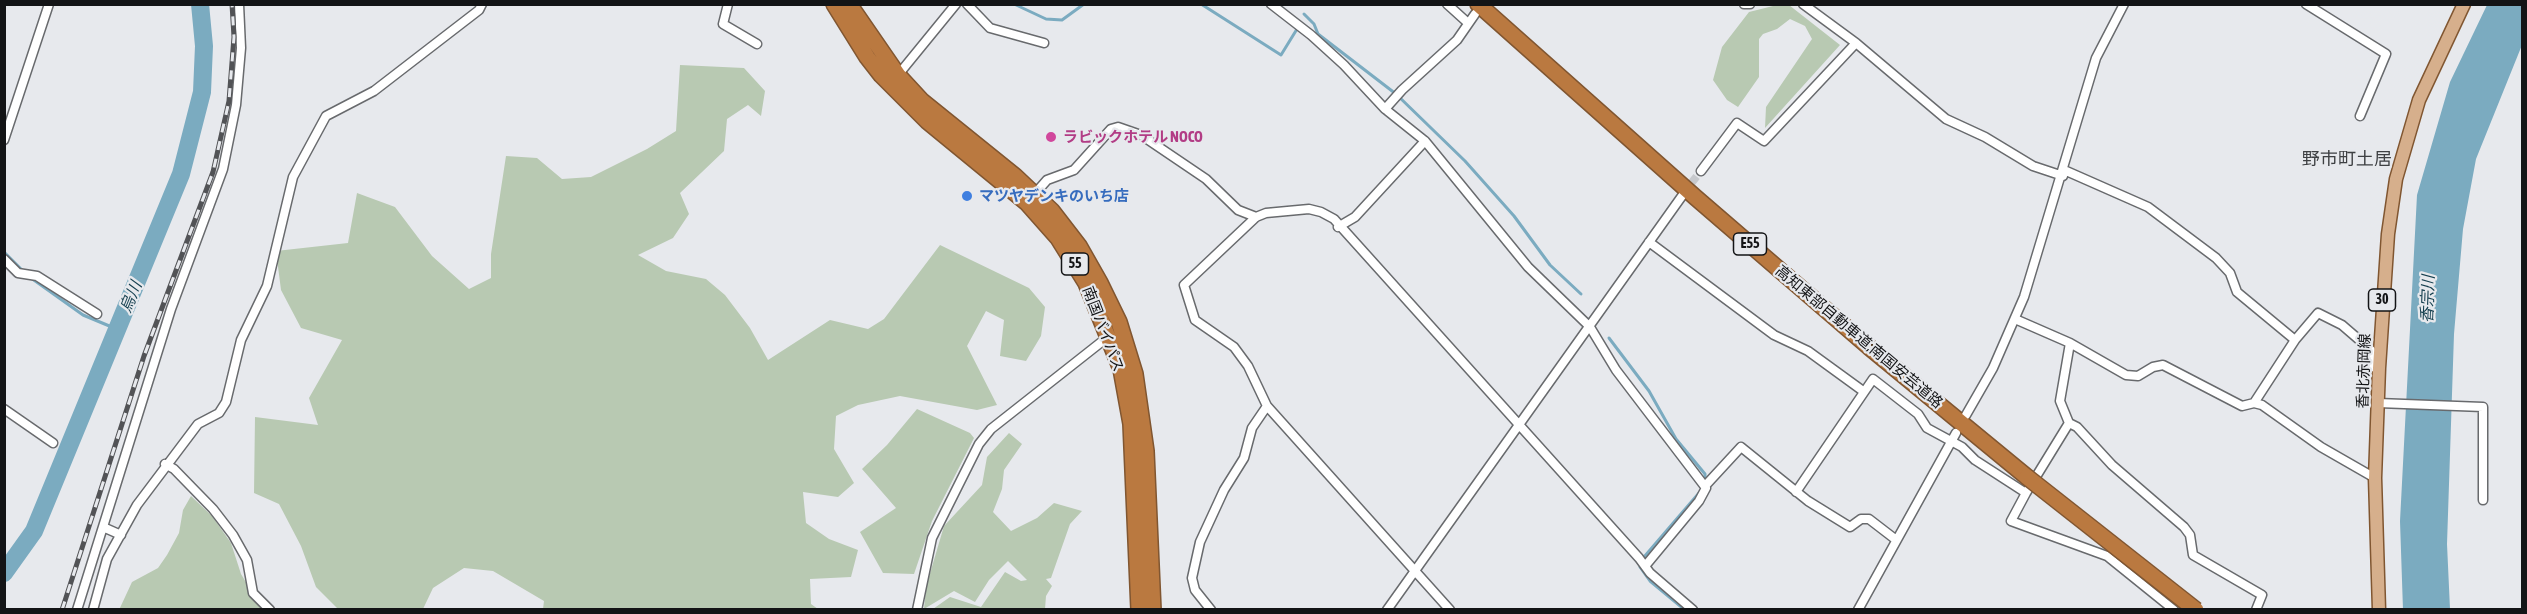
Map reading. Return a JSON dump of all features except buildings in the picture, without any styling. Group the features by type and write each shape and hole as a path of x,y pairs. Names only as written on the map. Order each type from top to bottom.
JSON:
{"highway":[{"name":"南国バイパス","path":"834,4 867,57 912,107 1060,220 1100,283 1119,322 1135,374 1146,452 1153,609"},
{"name":"南国バイパス","path":"849,4 898,75 1031,198 1072,259 1109,336 1121,369 1131,424 1139,609"},
{"name":"高知東部自動車道;南国安芸道路","path":"1476,9 1817,302 2027,477 2196,609"}],"main road":[{"name":"香北赤岡線","path":"2379,609 2375,478 2383,404 2379,368 2388,234 2404,143 2436,59 2464,4"}],"street":[{"path":"4,140 49,4"},
{"path":"77,609 171,309 223,169 237,105 241,48 239,4"},
{"path":"93,609 100,591 103,570 137,505 165,464 198,424 219,413 226,402 242,340 267,286 293,177 326,116 374,91 473,15 482,4"},
{"path":"728,4 723,24 757,44"},
{"path":"898,75 956,4"},
{"path":"967,4 990,28 1044,43"},
{"path":"1271,4 1286,14 1344,65 1385,109 1425,141 1528,267 1590,327 1616,370 1705,486"},
{"path":"1447,4 1468,22"},
{"path":"1744,4 1750,4"},
{"path":"1803,4 1856,43 1946,118 1985,136 2033,166 2063,173 2148,207 2216,258 2230,273 2237,292 2295,340"},
{"path":"1966,415 1993,368 2015,319 2063,173 2096,58 2124,4"},
{"path":"2306,4 2386,54 2360,116"},
{"path":"1385,109 1402,90 1457,40 1476,9"},
{"path":"1701,171 1737,123 1764,141 1856,43"},
{"path":"1031,198 1047,180 1074,170 1111,129 1118,127 1141,135 1206,179 1238,210 1256,217"},
{"path":"1338,227 1355,217 1425,141"},
{"path":"1387,609 1682,196"},
{"path":"1450,609 1267,406 1248,366 1234,347 1195,321 1184,285 1256,217 1266,213 1308,209 1321,212 1334,219 1338,227 1646,565 1655,578 1693,609"},
{"path":"1649,242 1774,335 1808,351 1863,391"},
{"path":"4,259 18,273 38,276 97,314"},
{"path":"2254,403 2295,340 2318,313 2342,326 2371,350 2372,367 2379,368"},
{"path":"2015,319 2070,343 2126,375 2138,376 2153,367 2163,365 2236,404 2262,405 2321,447 2375,478"},
{"path":"917,609 932,538 979,444 991,429 1109,336"},
{"path":"2070,343 2060,401 2069,423 2077,427 2112,465 2184,526 2190,535 2193,555 2262,595 2256,609"},
{"path":"1796,492 1873,379 1918,414 1927,428 2026,493"},
{"path":"2383,404 2483,407 2483,500"},
{"path":"1211,609 1195,590 1192,578 1200,542 1224,490 1244,458 1252,428 1267,406"},
{"path":"4,409 53,443"},
{"path":"2069,423 2011,521 2107,556 2174,609"},
{"path":"1858,609 1956,433"},
{"path":"1646,565 1699,501 1705,486 1741,447 1796,492 1850,527 1861,519 1869,519 1895,539"},
{"path":"165,464 174,469 198,493 233,535 247,560 253,593 270,609"},
{"path":"103,527 121,535"}],"green space":[{"path":"1777,5 1789,5 1840,45 1765,128 1766,107 1812,39 1805,26 1790,19 1777,29 1763,34 1759,39 1759,77 1738,107 1727,100 1713,80 1722,47 1749,12"},
{"path":"680,65 744,68 765,91 761,116 748,105 727,119 724,151 680,193 689,214 673,238 638,255 666,271 706,279 725,295 750,328 768,360 830,320 868,329 884,319 940,245 1029,288 1045,307 1041,336 1026,361 1000,356 1004,320 986,311 967,346 997,405 977,410 900,396 858,405 836,416 834,449 854,483 838,497 803,492 806,523 829,539 858,550 851,577 810,579 811,604 818,609 543,609 544,601 493,571 464,568 433,588 423,609 338,609 316,587 301,546 279,504 254,493 255,417 318,425 309,398 342,340 301,328 281,290 276,251 348,243 357,193 395,207 432,256 469,289 491,278 491,254 506,156 537,158 562,179 591,177 647,149 676,131"},
{"path":"917,409 970,433 974,438 932,521 914,574 883,573 860,532 896,508 862,469 887,445"},
{"path":"1009,433 1022,444 1004,470 1002,489 993,512 1011,531 1037,518 1054,503 1082,511 1070,524 1051,578 1046,579 1052,586 1046,596 1045,609 933,609 950,597 981,607 1005,572 1021,581 1027,580 1008,561 989,580 975,602 954,591 924,609 926,587 944,526 982,485 987,457"},
{"path":"191,496 212,516 231,543 241,574 262,609 119,610 132,582 158,568 167,555 179,533 183,510"}],"water":[{"name":"香宗川","path":"2487,5 2522,5 2522,45 2476,159 2463,229 2454,334 2447,544 2450,609 2403,610 2400,521 2417,195 2450,82"}],"waterway":[{"name":"烏川","path":"4,573 34,531 181,174 202,92 204,46 200,4"},
{"path":"1014,4 1046,19 1062,20 1084,4"},
{"path":"1201,4 1281,55 1297,29"},
{"path":"1304,14 1314,24 1318,34 1396,94 1465,161 1514,216 1550,265 1581,294"},
{"path":"4,252 24,272"},
{"path":"31,278 83,315 119,330"},
{"path":"1609,338 1649,391 1676,439 1705,474 1705,479"},
{"path":"1685,610 1650,581 1640,567 1644,557 1699,493"}],"tunnel":[{"path":"1684,192 1701,171"}],"railway":[{"path":"62,610 144,356 213,172 229,101 234,37 232,4"}],"place":[{"name":"ラビックホテル NOCO","path":"1051,137"},
{"name":"マツヤデンキのいち店","path":"967,196"}],"district":[{"name":"野市町土居","path":"2347,159"}]}
